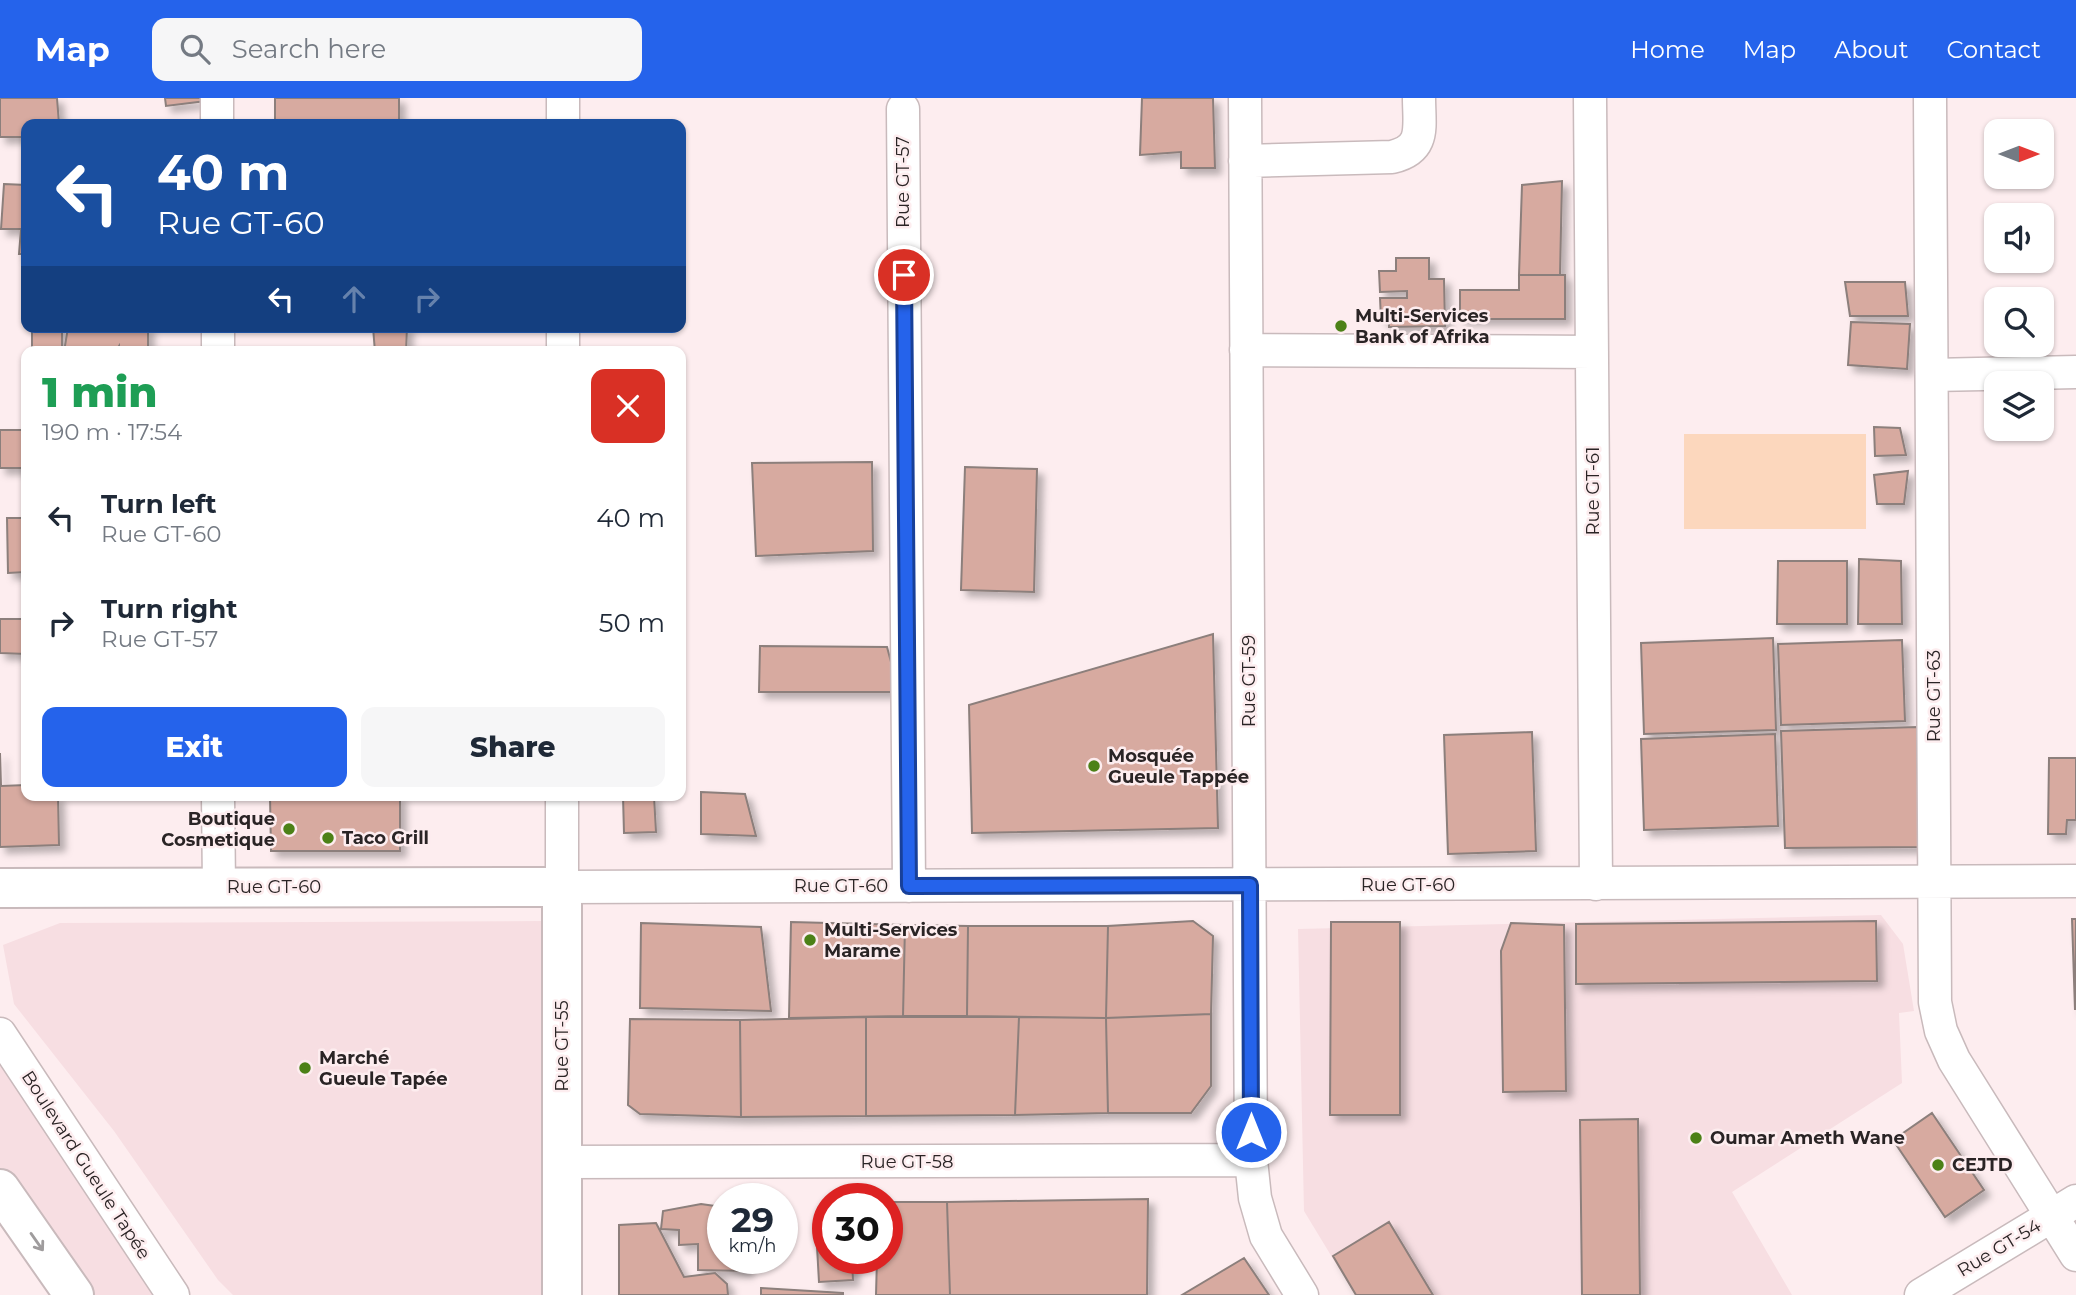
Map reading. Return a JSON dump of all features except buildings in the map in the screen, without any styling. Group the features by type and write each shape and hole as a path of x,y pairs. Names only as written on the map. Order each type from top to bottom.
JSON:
{"street":[{"path":"217,98 218,119"},
{"path":"563,98 563,119"},
{"name":"Rue GT-59","path":"1245,98 1251,1160 1255,1198 1266,1236 1301,1295"},
{"path":"1245,161 1392,157 1404,154 1412,150 1418,140 1419,98"},
{"name":"Rue GT-61","path":"1590,98 1596,884"},
{"name":"Rue GT-63","path":"1930,98 1935,1002 1941,1031 1954,1060 2064,1208 2076,1255"},
{"name":"Rue GT-57","path":"903,109 909,886"},
{"path":"1246,350 1592,352"},
{"path":"1932,375 2076,372"},
{"path":"218,801 219,887"},
{"name":"Rue GT-55","path":"562,801 562,1295"},
{"name":"Rue GT-60","path":"0,888 2076,881"},
{"name":"Boulevard Gueule Tapée","path":"0,1034 173,1295"},
{"name":"Rue GT-58","path":"562,1162 1251,1160"},
{"path":"0,1189 74,1295"},
{"name":"Rue GT-54","path":"1922,1295 2064,1208"}],"shaded area":[{"path":"1684,434 1866,434 1866,529 1684,529"},
{"path":"1881,915 1903,944 1914,1011 1899,1013 1902,1083 1732,1192 1792,1295 1355,1295 1304,1211 1298,929"},
{"name":"Marché Gueule Tapée","path":"544,921 548,1295 233,1295 218,1280 114,1131 14,1004 3,945 60,923"},
{"path":"0,1062 165,1295 74,1295 0,1180"}],"place":[{"name":"Multi-Services Bank of Afrika","path":"1341,326"},
{"name":"Mosquée Gueule Tappée","path":"1094,766"},
{"name":"Boutique Cosmetique","path":"289,829"},
{"name":"Taco Grill","path":"328,838"},
{"name":"Multi-Services Marame","path":"810,940"},
{"name":"Marché Gueule Tapée","path":"305,1068"},
{"name":"Oumar Ameth Wane","path":"1696,1138"},
{"name":"CEJTD","path":"1938,1165"}],"route":[{"path":"904,275 909,886 1250,885 1251,1132"}]}
